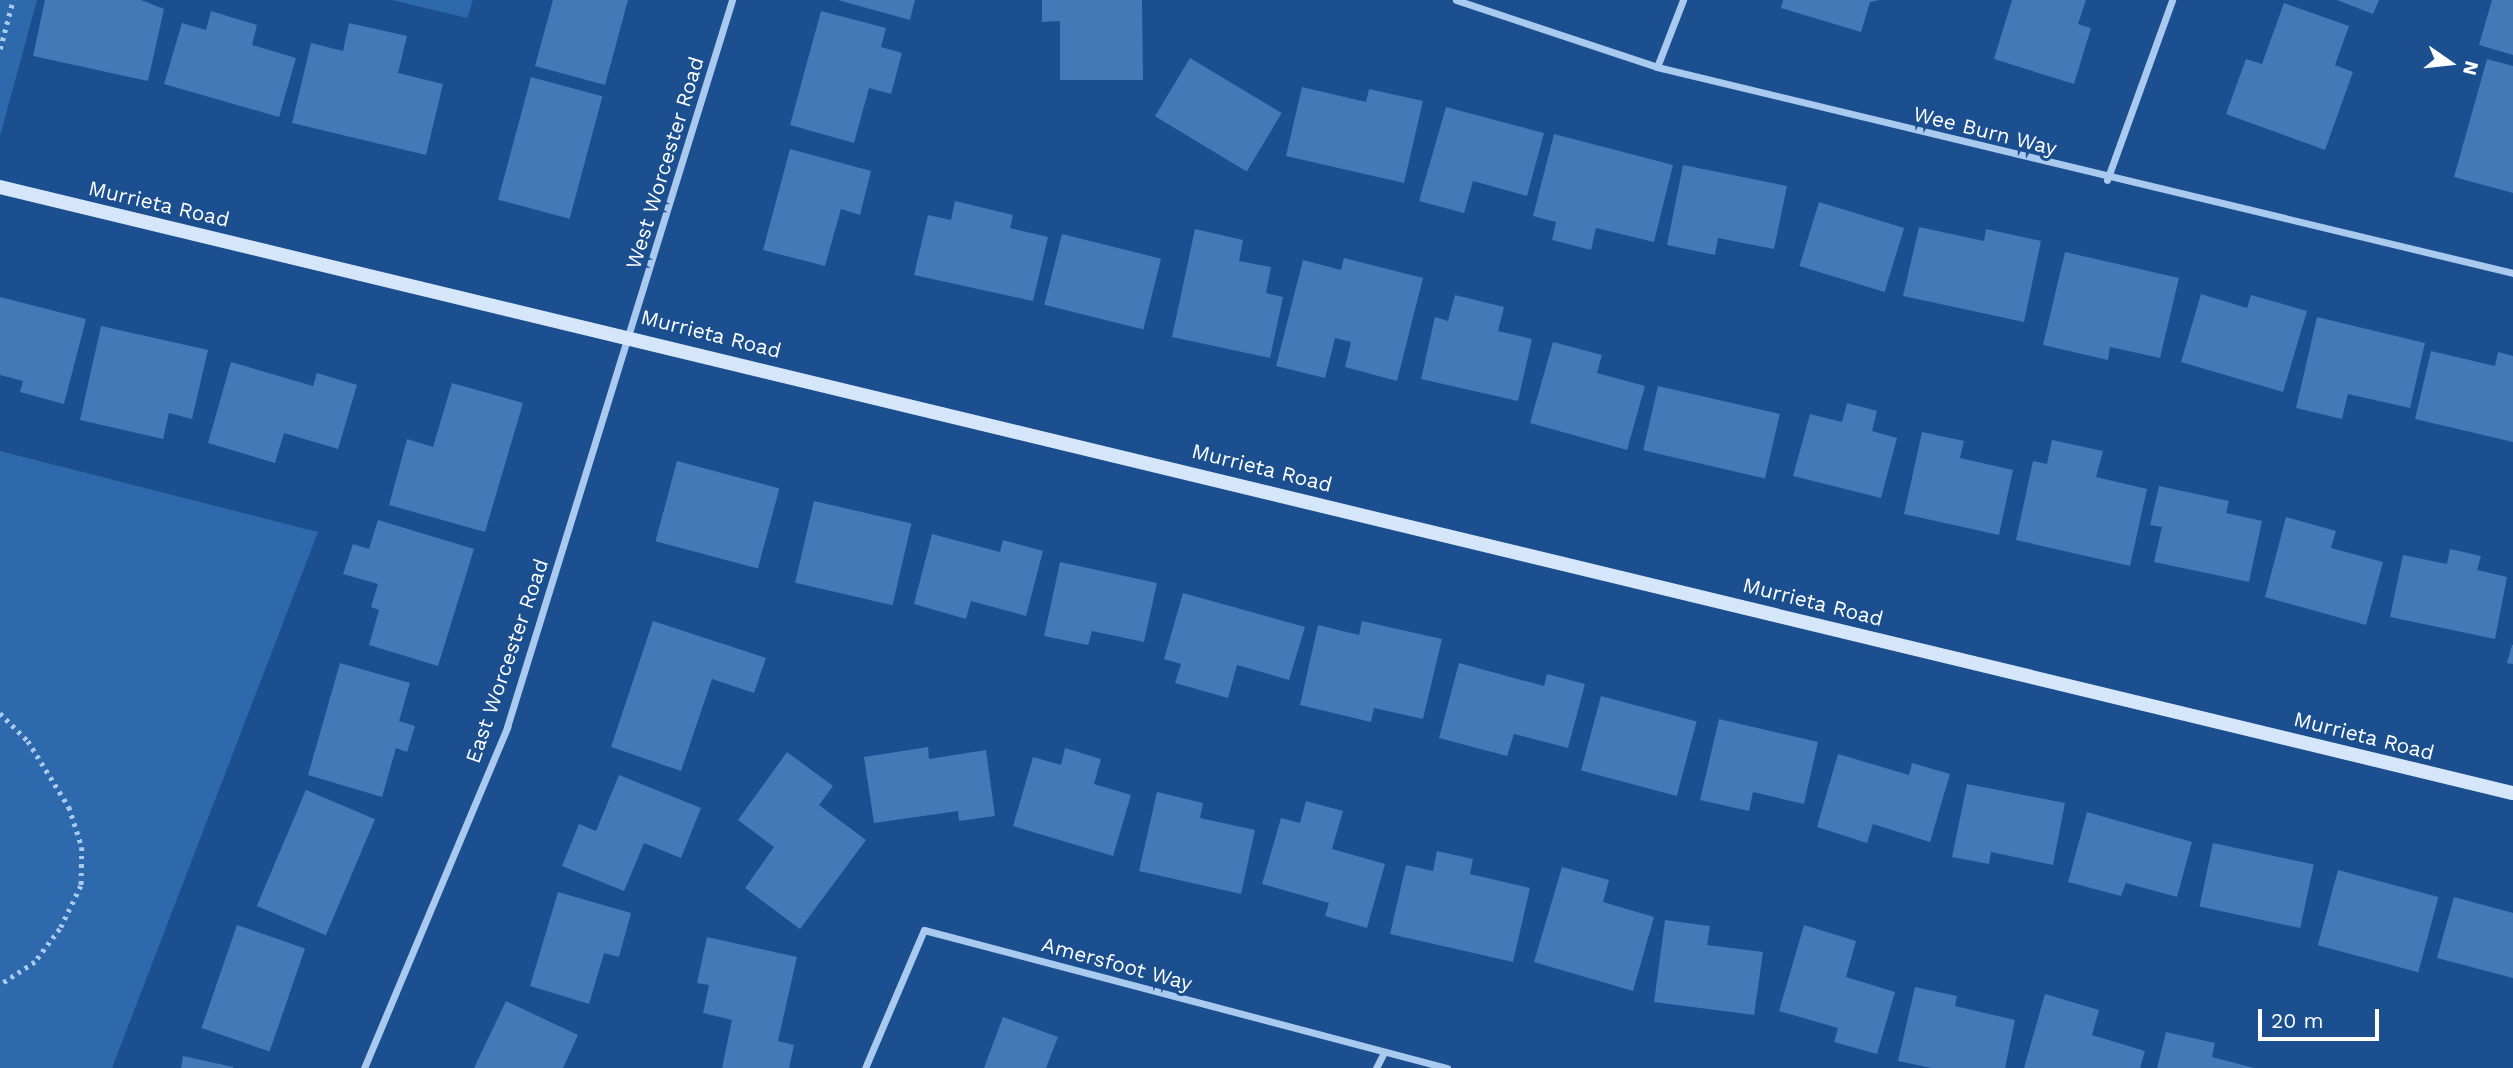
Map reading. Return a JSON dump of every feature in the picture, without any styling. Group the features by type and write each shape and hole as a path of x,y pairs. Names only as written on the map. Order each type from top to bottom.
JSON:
{"main road":[{"name":"Murrieta Road","path":"0,187 631,336 2513,793"}],"street":[{"name":"West Worcester Road","path":"631,336 732,0"},
{"name":"Wee Burn Way","path":"1456,0 1657,67 2108,180 2513,273"},
{"path":"1657,67 1683,0"},
{"path":"2108,180 2172,0"},
{"name":"East Worcester Road","path":"364,1068 507,727 631,336"},
{"name":"Amersfoot Way","path":"865,1068 924,930 1383,1054 1447,1068"},
{"path":"1376,1068 1383,1054"}],"path":[{"path":"0,48 13,0"},
{"path":"0,713 28,741 62,796 82,847 81,886 60,929 35,962 0,985"}],"shaded area":[{"path":"0,0 37,0 0,136"},
{"path":"392,0 473,0 467,18"},
{"path":"0,451 318,532 112,1068 0,1068"}],"building":[{"path":"45,0 141,0 164,9 148,81 33,56"},
{"path":"553,0 628,0 605,85 535,66"},
{"path":"838,0 915,0 910,20"},
{"path":"1042,0 1142,0 1143,80 1060,80 1060,21 1042,22"},
{"path":"1783,0 1880,0 1870,2 1861,32 1781,8"},
{"path":"2012,0 2086,0 2078,24 2091,28 2074,84 1994,59"},
{"path":"2337,0 2379,0 2373,14"},
{"path":"2492,0 2513,0 2513,55 2479,45"},
{"path":"2284,3 2349,26 2335,65 2353,72 2325,150 2226,114 2246,59 2262,64"},
{"path":"211,11 257,25 252,45 296,58 279,117 164,84 182,23 206,30"},
{"path":"821,11 886,28 881,47 902,53 891,94 869,88 854,143 790,125"},
{"path":"349,23 407,36 398,73 443,84 426,155 292,123 311,43 343,51"},
{"path":"1190,58 1282,113 1247,171 1155,116"},
{"path":"2487,59 2513,66 2513,193 2454,177"},
{"path":"531,77 602,96 570,219 498,200"},
{"path":"1302,87 1366,102 1369,89 1423,101 1404,183 1286,156"},
{"path":"1446,107 1544,133 1527,196 1473,181 1464,213 1419,201"},
{"path":"1554,134 1673,165 1654,242 1596,228 1591,250 1552,240 1556,222 1533,216"},
{"path":"790,149 871,171 860,215 841,209 825,266 763,250"},
{"path":"1683,165 1787,186 1774,249 1718,238 1715,255 1667,245"},
{"path":"955,201 1013,215 1010,228 1048,237 1033,301 914,275 928,215 951,220"},
{"path":"1819,202 1904,228 1885,292 1799,266"},
{"path":"1919,227 1984,241 1986,229 2041,241 2024,322 1903,296"},
{"path":"1195,229 1243,240 1239,261 1271,267 1266,293 1283,297 1270,358 1172,337"},
{"path":"1062,234 1161,259 1143,330 1044,305"},
{"path":"2065,252 2179,278 2160,358 2110,347 2108,360 2043,345"},
{"path":"1344,258 1423,278 1397,381 1345,367 1351,342 1335,338 1325,378 1276,366 1303,260 1341,270"},
{"path":"2201,294 2247,308 2251,295 2307,311 2283,392 2181,362"},
{"path":"1455,295 1504,307 1498,331 1532,339 1518,401 1421,379 1435,317 1448,321"},
{"path":"0,297 86,319 64,404 20,392 23,381 0,375"},
{"path":"2317,317 2425,343 2410,408 2348,394 2342,419 2296,408"},
{"path":"101,326 208,350 192,419 169,413 163,439 80,420"},
{"path":"1553,342 1602,355 1597,373 1645,386 1627,450 1530,423"},
{"path":"2431,351 2495,366 2498,352 2513,356 2513,442 2415,419"},
{"path":"231,362 313,386 317,373 357,385 338,449 284,433 275,463 208,443"},
{"path":"452,383 523,403 485,532 389,505 407,439 433,447"},
{"path":"1658,386 1780,414 1765,478 1643,450"},
{"path":"1847,403 1877,411 1872,431 1897,438 1881,498 1793,476 1810,414 1842,422"},
{"path":"1922,432 1964,441 1960,458 2013,470 1999,535 1904,514"},
{"path":"2052,440 2103,451 2096,477 2147,489 2130,566 2016,540 2033,461 2047,464"},
{"path":"677,461 779,488 758,569 656,541"},
{"path":"2159,486 2229,501 2226,513 2262,521 2249,582 2154,562 2162,527 2150,525"},
{"path":"814,501 911,523 893,605 795,583"},
{"path":"2286,517 2336,531 2331,548 2383,562 2366,625 2265,597"},
{"path":"378,520 474,549 438,666 369,645 379,610 371,607 378,584 343,574 353,544 369,549"},
{"path":"932,534 1000,552 1003,540 1043,551 1026,616 971,601 966,619 914,604"},
{"path":"2450,549 2481,556 2477,570 2507,577 2495,639 2390,617 2403,555 2447,564"},
{"path":"1060,562 1157,583 1144,642 1092,631 1088,645 1044,636"},
{"path":"1183,593 1305,627 1289,680 1237,665 1228,698 1175,683 1181,664 1164,659"},
{"path":"653,621 766,658 754,693 712,679 681,771 611,747"},
{"path":"1362,621 1442,639 1423,719 1374,708 1371,722 1300,705 1318,625 1359,635"},
{"path":"2513,645 2513,664 2507,663"},
{"path":"340,663 410,683 399,721 415,726 407,752 396,748 382,797 308,775"},
{"path":"1459,663 1544,686 1547,674 1585,684 1568,748 1514,734 1507,756 1439,738"},
{"path":"1601,696 1697,722 1677,796 1581,770"},
{"path":"1719,719 1818,742 1804,804 1753,792 1749,811 1700,800"},
{"path":"928,747 929,759 986,750 995,816 959,821 958,811 874,823 864,757"},
{"path":"1065,748 1101,759 1094,784 1131,795 1113,856 1013,826 1033,757 1061,765"},
{"path":"787,752 833,786 819,805 866,840 800,929 745,888 774,847 738,820"},
{"path":"1838,754 1909,775 1912,763 1950,774 1930,842 1873,824 1867,843 1817,827"},
{"path":"619,775 701,808 681,858 644,843 624,891 562,866 579,824 596,831"},
{"path":"1967,784 2065,803 2053,865 1991,852 1989,864 1952,857"},
{"path":"306,790 375,819 326,935 257,906"},
{"path":"1157,792 1203,803 1200,818 1255,830 1241,894 1139,871"},
{"path":"1306,801 1343,811 1332,849 1385,864 1367,928 1325,916 1329,903 1262,884 1281,818 1300,823"},
{"path":"2087,812 2192,842 2177,897 2126,883 2121,896 2068,882"},
{"path":"2213,843 2314,864 2300,928 2199,907"},
{"path":"1437,851 1473,859 1470,874 1530,888 1513,962 1390,934 1406,865 1433,871"},
{"path":"1562,867 1609,880 1603,902 1654,917 1633,991 1534,962"},
{"path":"2338,870 2438,897 2418,972 2318,945"},
{"path":"558,892 631,913 619,957 604,953 589,1004 530,986"},
{"path":"2454,897 2513,913 2513,978 2437,958"},
{"path":"1665,920 1710,926 1707,945 1763,952 1754,1015 1654,1002"},
{"path":"237,925 305,948 270,1052 202,1028"},
{"path":"1804,925 1856,941 1846,977 1895,992 1877,1054 1834,1042 1838,1028 1779,1011"},
{"path":"707,937 797,957 778,1041 794,1045 789,1068 722,1068 732,1020 703,1013 709,985 697,983"},
{"path":"1915,987 1957,996 1955,1006 2015,1020 2005,1068 1932,1068 1898,1061"},
{"path":"2045,994 2099,1010 2092,1035 2145,1051 2140,1068 2024,1068"},
{"path":"506,1001 578,1035 563,1068 474,1068"},
{"path":"1003,1017 1058,1037 1046,1068 984,1068"},
{"path":"2166,1032 2215,1043 2212,1057 2254,1068 2157,1068"},
{"path":"183,1056 233,1067 233,1068 181,1068"}]}
